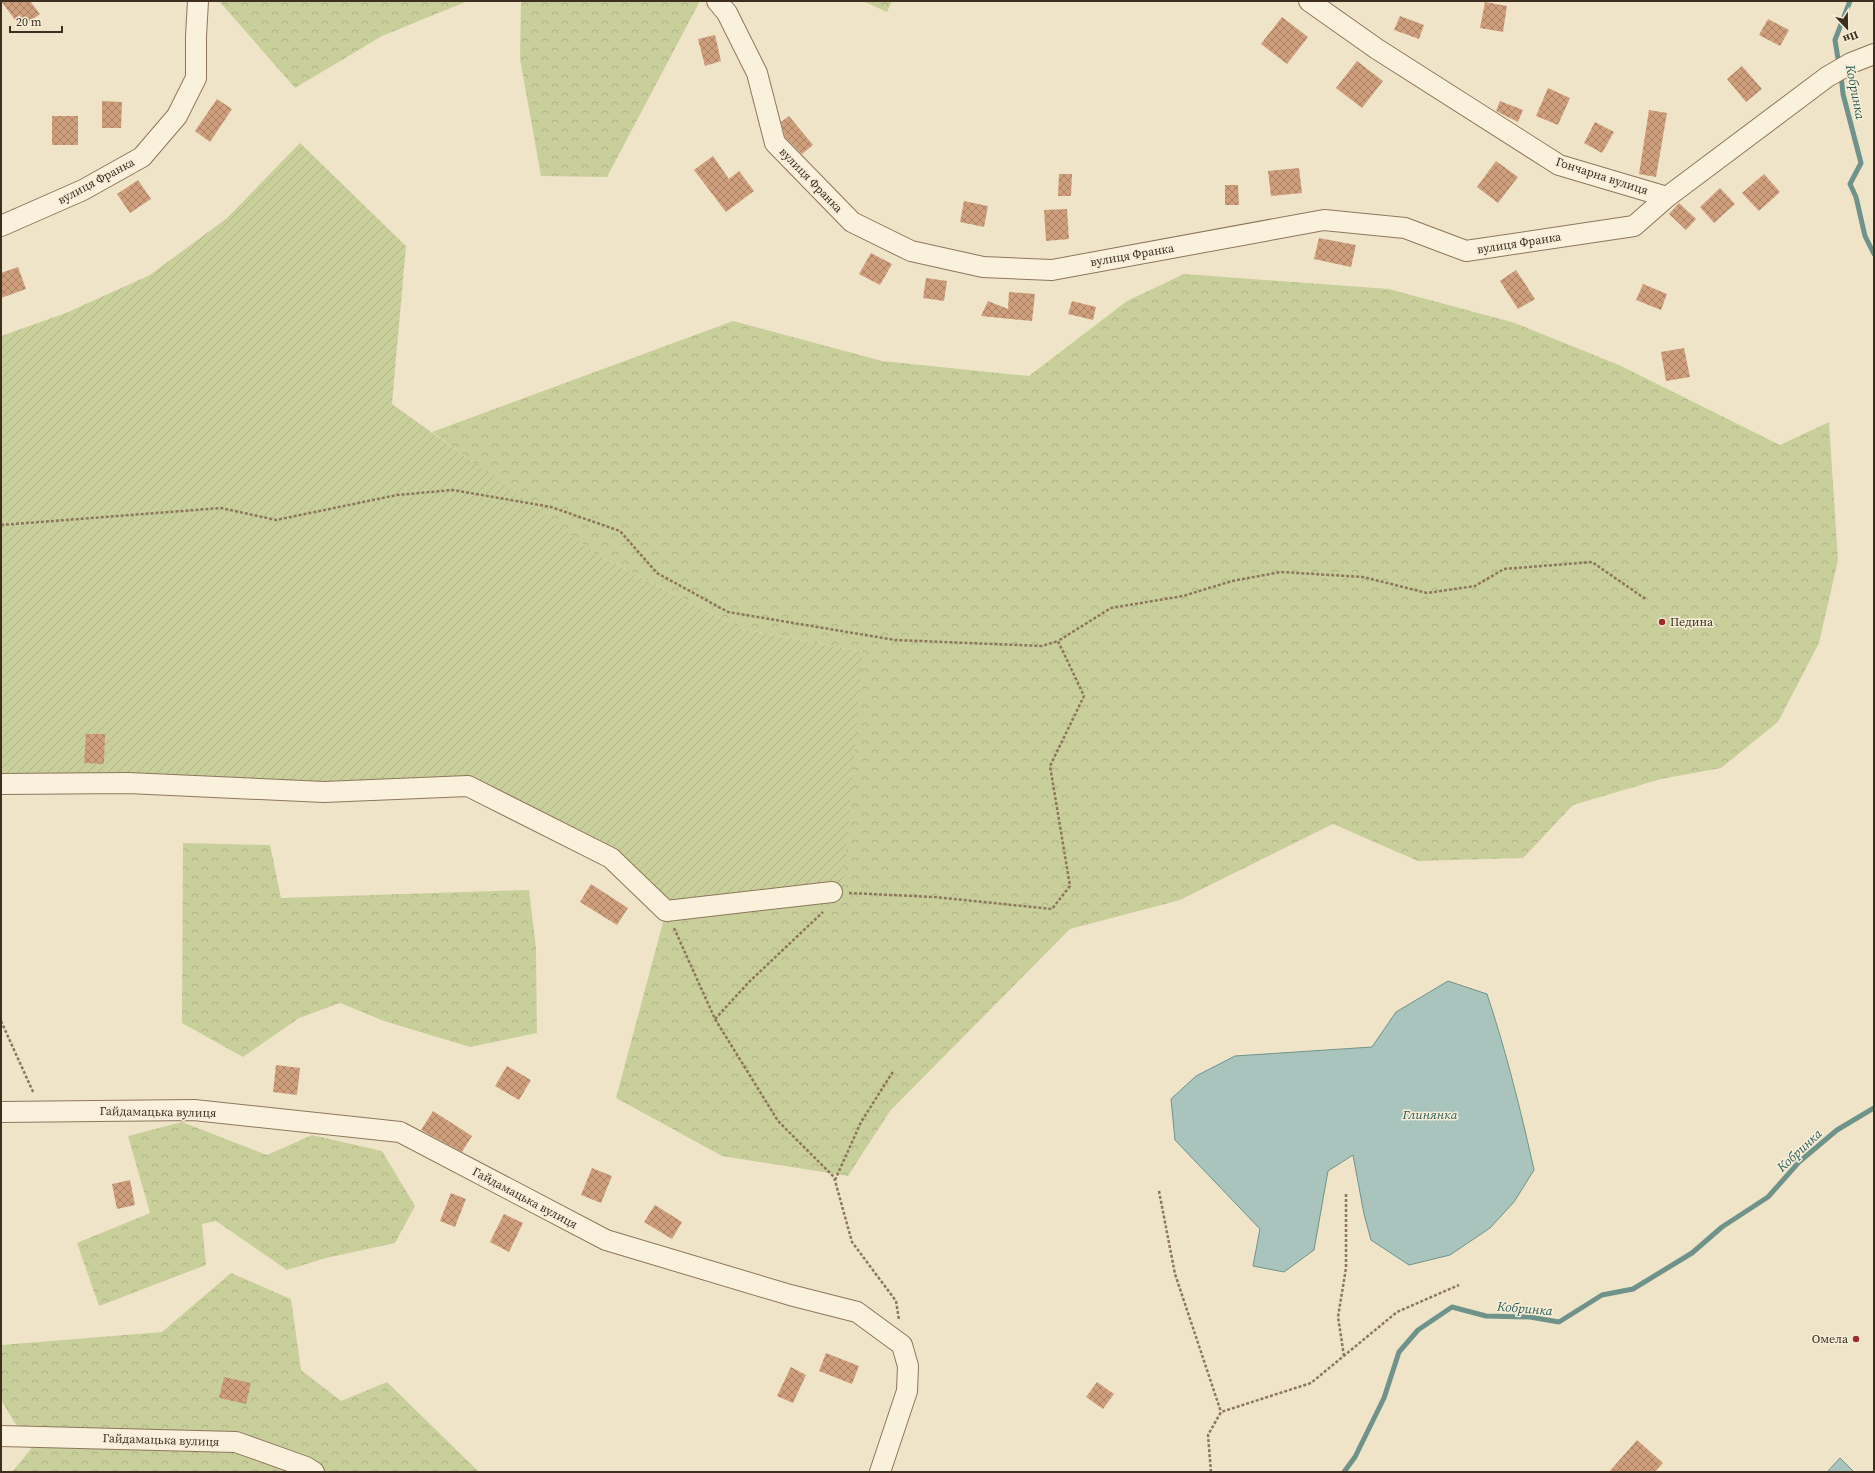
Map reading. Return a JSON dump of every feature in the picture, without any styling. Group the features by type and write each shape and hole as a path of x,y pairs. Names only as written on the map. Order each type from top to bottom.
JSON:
{"street":[{"name":"вулиця Франка","path":"1,226 83,190 142,157 177,116 196,78 198,1"},
{"name":"вулиця Франка","path":"717,1 727,13 757,73 775,143 846,217 852,222 911,251 976,265 1052,270 1324,220 1405,228 1466,251 1634,226 1666,197"},
{"name":"Гончарна вулиця","path":"1308,1 1377,49 1559,165 1666,197"},
{"path":"1666,197 1830,76 1851,63 1874,54"},
{"path":"1,784 128,784 324,792 468,786 611,858 666,911 829,900"},
{"name":"Гайдамацька вулиця","path":"1,1112 41,1110 194,1110 400,1132 606,1240 790,1295 857,1312 902,1345"},
{"path":"880,1472 907,1391 908,1366 902,1345"},
{"name":"Гайдамацька вулиця","path":"1,1436 236,1442 306,1467 314,1472"}],"path":[{"path":"1,525 220,508 276,520 398,495 453,490 551,508 620,531 657,573 728,612 894,640 1042,646 1058,641 1111,608 1183,596 1232,581 1281,572 1364,577 1426,593 1475,586 1504,569 1592,562 1647,600"},
{"path":"715,1019 829,900 934,897 1024,905 1052,910 1070,886 1050,766 1084,696 1058,641"},
{"path":"666,911 715,1019 778,1120 835,1180 852,1242 896,1301 902,1345"},
{"path":"1,1021 41,1110"},
{"path":"835,1180 861,1122 894,1070"},
{"path":"1159,1192 1175,1274 1221,1412"},
{"path":"1344,1356 1338,1317 1346,1268 1346,1193"},
{"path":"1211,1472 1208,1436 1221,1412 1312,1383 1397,1312 1459,1284"}],"green space":[{"path":"219,1 468,1 382,36 295,88"},
{"path":"521,1 700,1 607,177 541,176 520,59"},
{"path":"863,1 892,1 887,12"},
{"path":"300,143 406,246 392,404 530,503 596,554 742,629 863,652 844,876 832,892 666,911 611,858 468,786 1,784 1,336 66,313 150,275 227,218"},
{"path":"1184,274 1389,289 1515,323 1619,365 1780,445 1829,422 1838,560 1819,643 1778,722 1721,768 1661,779 1573,805 1523,858 1418,861 1333,824 1180,900 1070,929 890,1111 848,1176 722,1156 616,1098 666,911 863,652 742,629 596,554 432,432 733,321 882,361 1029,376 1127,301"},
{"path":"183,843 270,845 281,898 529,890 536,948 537,1033 470,1047 384,1021 340,1003 299,1018 243,1057 182,1023"},
{"path":"182,1122 267,1155 312,1135 382,1151 415,1206 395,1243 326,1258 287,1270 216,1221 202,1224 206,1265 99,1306 77,1243 150,1213 128,1136"},
{"path":"231,1273 291,1299 301,1370 341,1401 387,1382 479,1472 12,1472 31,1449 1,1400 1,1345 162,1332"}],"water":[{"name":"Глинянка","path":"1448,981 1487,994 1501,1037 1534,1170 1514,1202 1490,1228 1450,1255 1409,1265 1371,1240 1364,1214 1353,1155 1328,1171 1314,1250 1284,1272 1253,1266 1260,1229 1175,1140 1171,1099 1196,1076 1235,1056 1372,1047 1396,1012"},
{"path":"1840,1458 1854,1472 1827,1472"}],"building":[{"path":"1,1 30,1 40,14 21,28"},
{"path":"1485,2 1507,6 1503,32 1480,28"},
{"path":"1400,16 1424,25 1419,39 1394,30"},
{"path":"1282,17 1308,37 1287,64 1261,44"},
{"path":"1768,19 1789,30 1780,46 1759,35"},
{"path":"715,35 721,61 705,66 698,39"},
{"path":"1357,61 1383,81 1362,108 1336,88"},
{"path":"1742,66 1762,89 1746,102 1727,79"},
{"path":"1548,88 1570,98 1558,125 1536,116"},
{"path":"217,99 232,109 210,142 195,131"},
{"path":"102,101 122,102 121,128 102,128"},
{"path":"1500,101 1523,110 1518,122 1496,111"},
{"path":"1649,110 1667,113 1656,177 1639,174"},
{"path":"52,116 78,116 78,145 52,145"},
{"path":"789,116 813,145 802,154 785,137 781,122"},
{"path":"1595,122 1614,132 1602,153 1584,143"},
{"path":"713,156 729,179 739,171 754,191 726,212 694,170"},
{"path":"1496,161 1518,177 1498,203 1477,187"},
{"path":"1299,168 1302,193 1271,196 1268,171"},
{"path":"1059,174 1072,174 1071,196 1058,196"},
{"path":"1764,174 1780,192 1759,211 1742,193"},
{"path":"138,180 151,199 130,213 117,194"},
{"path":"1225,185 1238,185 1239,205 1225,205"},
{"path":"1720,188 1735,204 1714,223 1700,207"},
{"path":"964,201 988,206 984,227 960,222"},
{"path":"1679,203 1696,219 1686,230 1669,214"},
{"path":"1067,209 1069,239 1046,241 1044,210"},
{"path":"1319,238 1356,245 1351,267 1314,259"},
{"path":"871,253 892,264 880,285 859,274"},
{"path":"18,267 26,289 1,298 1,273"},
{"path":"1516,270 1535,299 1518,309 1500,281"},
{"path":"926,278 947,281 944,301 923,298"},
{"path":"1643,284 1667,294 1661,310 1636,300"},
{"path":"1009,292 1035,294 1032,321 981,316 988,301 1008,309"},
{"path":"1072,301 1096,307 1093,320 1068,314"},
{"path":"1684,348 1690,377 1666,381 1661,352"},
{"path":"86,734 105,734 104,764 84,763"},
{"path":"591,884 628,908 617,925 580,902"},
{"path":"276,1065 300,1068 297,1095 273,1092"},
{"path":"507,1066 531,1080 519,1100 495,1086"},
{"path":"433,1111 472,1136 462,1152 421,1130"},
{"path":"592,1168 612,1176 601,1203 581,1195"},
{"path":"130,1180 135,1205 117,1209 112,1184"},
{"path":"451,1193 466,1199 455,1227 440,1221"},
{"path":"655,1205 682,1222 672,1239 644,1222"},
{"path":"504,1214 523,1223 509,1252 490,1242"},
{"path":"826,1353 859,1366 852,1384 819,1371"},
{"path":"791,1367 806,1375 793,1403 777,1396"},
{"path":"224,1377 251,1383 246,1404 219,1398"},
{"path":"1097,1382 1114,1394 1103,1409 1086,1397"},
{"path":"1637,1440 1663,1463 1655,1472 1609,1472"}],"waterway":[{"name":"Кобринка","path":"1839,65 1835,40 1850,1"},
{"name":"Кобринка","path":"1841,75 1843,94 1861,163 1850,184 1856,197 1865,236 1874,254"},
{"name":"Кобринка","path":"1344,1472 1355,1457 1384,1398 1399,1352 1418,1330 1452,1307 1486,1316 1530,1317 1559,1322 1602,1295 1633,1289 1692,1253 1722,1227 1768,1197 1799,1162 1837,1130 1874,1108"}],"place":[{"name":"Педина","path":"1662,622"},
{"name":"Омела","path":"1856,1339"}]}
